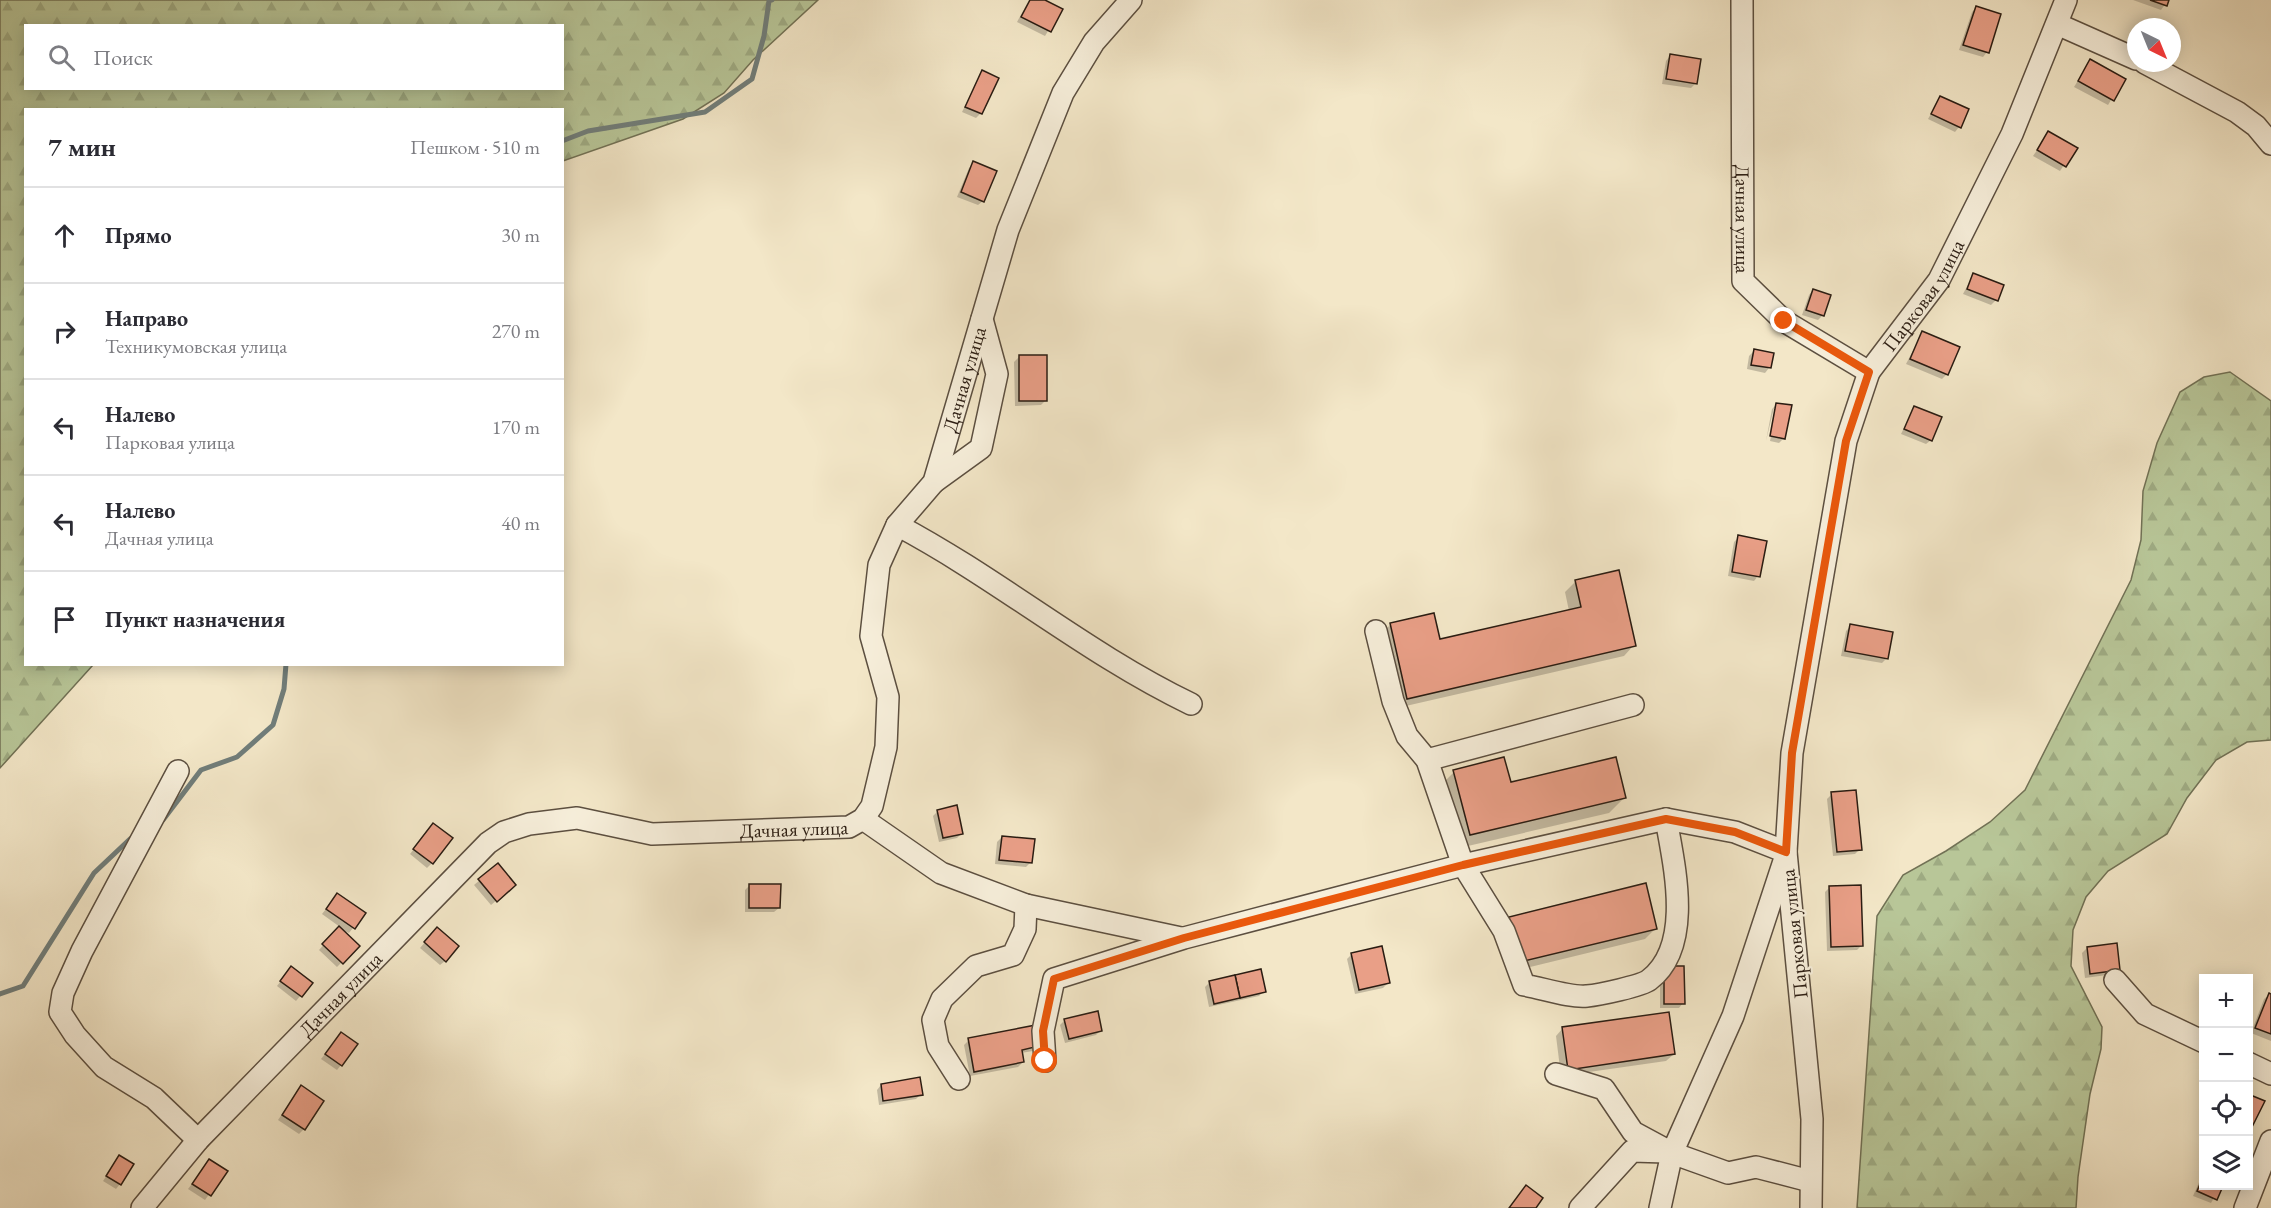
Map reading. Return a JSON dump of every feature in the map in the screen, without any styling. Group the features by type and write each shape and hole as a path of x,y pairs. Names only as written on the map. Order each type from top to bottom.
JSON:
{"street":[{"name":"Дачная улица","path":"142,1208 198,1140 480,851 504,832 529,824 577,818 652,834 849,827 863,819 872,806 886,747 888,697 871,636 879,565 897,525 934,482 1008,230 1063,93 1094,42 1131,0"},
{"name":"Дачная улица","path":"1742,0 1743,281 1784,321 1869,372"},
{"name":"Парковая улица","path":"1811,1208 1812,1119 1786,852 1796,730 1846,441 1869,372 1939,280 2012,134 2066,0"},
{"path":"2057,24 2127,55"},
{"path":"2162,72 2236,112 2256,126 2271,144"},
{"path":"934,482 981,448 997,374 982,319"},
{"path":"897,525 946,551 1142,680 1191,704"},
{"path":"1376,631 1393,701 1407,736 1427,760 1463,865 1504,931 1524,985 1586,997 1648,980 1666,959 1675,928 1678,888 1666,819"},
{"path":"1427,760 1633,705"},
{"path":"178,771 82,951 63,993 60,1012 75,1035 104,1067 154,1098 198,1140"},
{"path":"863,819 941,873 1026,905 1184,938"},
{"path":"1045,1061 1043,1031 1054,979 1184,938 1463,865 1666,819 1735,832 1786,852 1733,1016 1672,1153 1660,1208"},
{"path":"959,1079 938,1046 933,1020 942,999 976,966 1013,955 1025,929 1026,905"},
{"path":"2115,980 2145,1014 2199,1040"},
{"path":"2253,1065 2271,1074"},
{"path":"1556,1074 1604,1089 1633,1132 1672,1153 1728,1173 1756,1167 1810,1181"},
{"path":"2245,1208 2271,1141"},
{"path":"1580,1208 1632,1151 1672,1153"}],"green space":[{"path":"0,0 818,0 753,60 724,93 683,119 564,161 564,108 24,108 24,666 92,666 0,768"},
{"path":"2230,372 2271,401 2271,740 2247,742 2216,760 2187,798 2167,834 2108,871 2086,897 2073,930 2071,966 2102,1027 2101,1049 2090,1094 2078,1177 2076,1208 1857,1208 1877,916 1903,875 1946,851 1990,822 2025,790 2131,580 2141,540 2143,491 2157,443 2180,392 2204,377"}],"building":[{"path":"1030,0 1045,0 1063,9 1051,32 1021,17"},
{"path":"2150,0 2169,0 2167,6"},
{"path":"1976,6 2001,14 1989,53 1963,45"},
{"path":"1670,54 1701,59 1697,84 1666,79"},
{"path":"2090,59 2126,79 2114,101 2078,81"},
{"path":"982,70 999,78 982,114 965,107"},
{"path":"1940,96 1969,109 1961,128 1931,114"},
{"path":"2048,131 2078,148 2066,167 2037,150"},
{"path":"973,161 997,171 984,202 961,192"},
{"path":"1973,273 2004,285 1998,301 1967,289"},
{"path":"1813,289 1831,295 1824,316 1806,310"},
{"path":"1922,331 1960,347 1948,375 1910,359"},
{"path":"1754,349 1774,353 1771,368 1751,365"},
{"path":"1019,355 1047,355 1047,401 1019,401"},
{"path":"1776,403 1792,405 1785,439 1770,436"},
{"path":"1914,406 1942,417 1932,441 1904,429"},
{"path":"1738,535 1767,541 1760,577 1732,572"},
{"path":"1619,570 1636,646 1407,699 1390,623 1434,613 1440,639 1581,607 1575,580"},
{"path":"1850,624 1893,632 1888,659 1845,651"},
{"path":"1504,757 1511,782 1616,757 1626,798 1470,835 1453,770"},
{"path":"1856,790 1862,850 1837,852 1831,792"},
{"path":"957,805 963,834 943,838 937,810"},
{"path":"433,823 453,838 433,864 413,849"},
{"path":"1002,836 1035,839 1032,863 999,860"},
{"path":"498,863 516,885 497,902 478,879"},
{"path":"1646,883 1657,929 1520,962 1509,917"},
{"path":"749,884 781,884 780,908 749,908"},
{"path":"1861,885 1863,946 1831,947 1829,886"},
{"path":"337,893 366,913 355,929 326,909"},
{"path":"339,926 360,946 343,964 322,944"},
{"path":"437,927 459,946 446,962 424,942"},
{"path":"2117,943 2120,970 2090,974 2087,947"},
{"path":"1382,946 1390,983 1359,990 1351,953"},
{"path":"291,966 313,983 302,997 280,981"},
{"path":"1664,966 1684,966 1685,1004 1664,1004"},
{"path":"1261,969 1266,992 1240,998 1235,975"},
{"path":"1235,975 1240,998 1214,1004 1209,981"},
{"path":"2269,993 2271,994 2271,1034 2255,1028"},
{"path":"1098,1011 1102,1031 1069,1039 1064,1019"},
{"path":"1669,1012 1675,1054 1568,1070 1562,1027"},
{"path":"1036,1025 1039,1046 1022,1050 1024,1062 974,1072 968,1038"},
{"path":"341,1032 358,1044 342,1066 325,1054"},
{"path":"920,1077 923,1095 883,1101 881,1084"},
{"path":"301,1085 324,1101 305,1130 282,1115"},
{"path":"2253,1096 2265,1101 2253,1125"},
{"path":"119,1155 134,1164 121,1185 106,1176"},
{"path":"209,1159 228,1171 211,1196 192,1184"},
{"path":"1526,1185 1543,1198 1536,1208 1509,1208"},
{"path":"2199,1186 2199,1190 2221,1190 2217,1200 2197,1191"}],"waterway":[{"path":"564,140 588,131 705,112 752,79 764,36 769,1 772,0"},
{"path":"163,820 201,770 237,757 273,725 284,689 286,666"},
{"path":"0,994 23,986 94,873 130,839"}],"route":[{"path":"1045,1061 1043,1031 1054,979 1184,938 1463,865 1666,819 1735,832 1786,852 1792,753 1846,441 1869,372 1784,321"}]}
